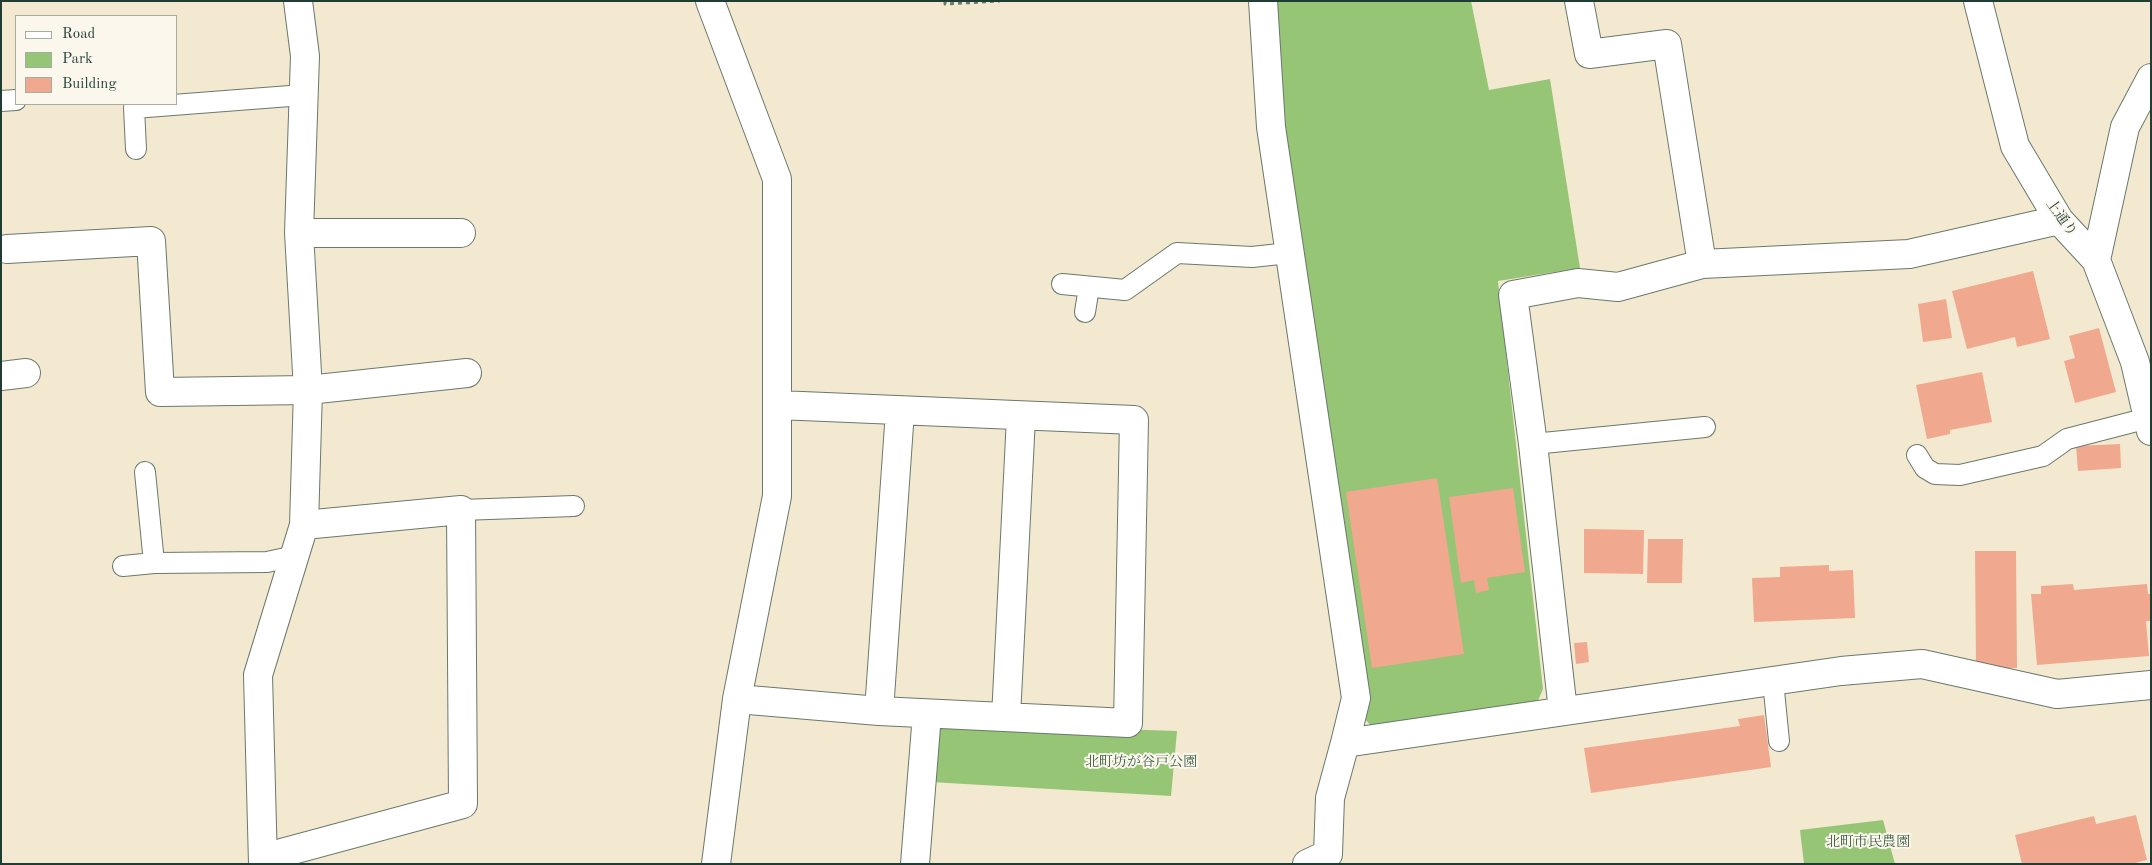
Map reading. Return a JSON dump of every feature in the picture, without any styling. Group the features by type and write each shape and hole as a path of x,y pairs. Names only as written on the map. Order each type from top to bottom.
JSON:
{"street":[{"path":"298,1 305,56 298,234 308,390 304,526 258,675 263,861 464,804 461,510 304,526"},
{"path":"710,1 777,178 777,496 737,699 716,864"},
{"path":"1263,1 1271,127 1356,698 1330,798 1322,860"},
{"path":"1579,1 1589,54 1667,44 1702,264"},
{"name":"上通り","path":"1978,1 2015,146 2059,220 2096,260 2143,359 2150,424"},
{"path":"2096,260 2125,127 2151,78"},
{"path":"1563,711 1533,444 1513,294 1578,283 1618,287 1702,264 1910,254 2059,220"},
{"path":"298,234 461,234"},
{"path":"7,249 151,241 160,392 308,390 467,373"},
{"path":"737,699 878,711 1128,723 1134,420 1021,417 778,405"},
{"path":"878,711 900,411"},
{"path":"1006,717 1021,417"},
{"path":"1345,743 1841,671 1922,664 2057,694 2151,686"},
{"path":"915,864 927,714"}],"lane":[{"path":"178,105 302,95"},
{"path":"1,101 15,100"},
{"path":"136,149 134,108 173,105"},
{"path":"1062,284 1125,290 1177,253 1252,257 1289,253"},
{"path":"1085,312 1089,287"},
{"path":"1917,454 1925,468 1935,474 1960,476 2044,456 2067,439 2150,424"},
{"path":"1533,444 1705,427"},
{"path":"145,472 154,563"},
{"path":"461,510 574,506"},
{"path":"123,566 154,563 267,562 295,556"},
{"path":"1773,681 1779,741"}],"path":[{"path":"945,1 945,4 1000,1"}],"green space":[{"path":"1275,1 1471,1 1489,90 1550,79 1580,268 1498,281 1543,689 1537,703 1374,729 1363,717 1283,127"},
{"name":"北町坊が谷戸公園","path":"936,723 1177,731 1171,796 931,782"},
{"name":"北町市民農園","path":"1883,820 1895,864 1804,864 1800,830"}],"building":[{"path":"2033,271 2050,339 2017,347 2015,337 1967,349 1952,291"},
{"path":"1946,299 1952,338 1923,342 1918,304"},
{"path":"2099,328 2116,392 2075,403 2064,361 2075,358 2069,336"},
{"path":"1982,372 1992,422 1950,430 1950,434 1927,439 1916,385"},
{"path":"2120,444 2121,468 2078,471 2076,446"},
{"path":"1437,478 1464,654 1372,668 1346,492"},
{"path":"1513,488 1525,572 1487,578 1489,590 1476,593 1474,580 1461,583 1449,497"},
{"path":"1584,529 1644,530 1643,574 1584,573"},
{"path":"1648,539 1683,539 1682,583 1647,583"},
{"path":"1975,551 2016,551 2017,668 1976,668"},
{"path":"1829,565 1829,571 1853,570 1855,618 1754,622 1752,578 1780,577 1780,567"},
{"path":"2073,584 2074,590 2147,584 2148,594 2151,594 2151,621 2146,621 2149,656 2037,665 2031,594 2041,594 2041,586"},
{"path":"1587,642 1589,662 1576,664 1574,643"},
{"path":"1764,715 1771,767 1591,793 1584,748 1740,726 1738,719"},
{"path":"2136,815 2147,860 2131,864 2022,864 2015,835 2094,816 2096,824"}]}
